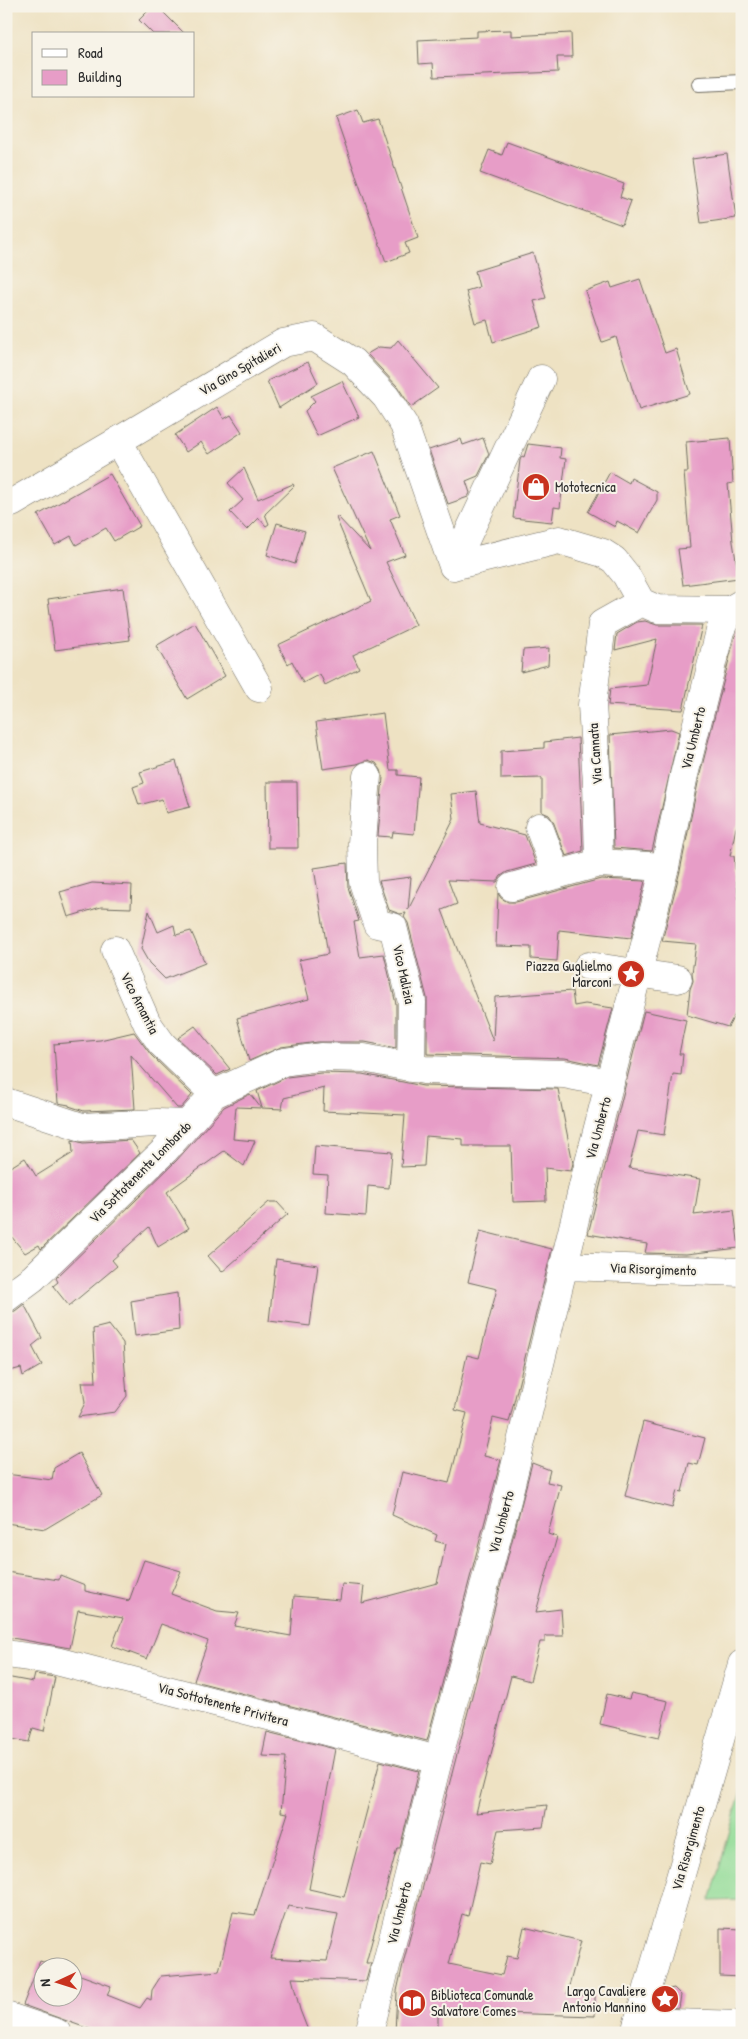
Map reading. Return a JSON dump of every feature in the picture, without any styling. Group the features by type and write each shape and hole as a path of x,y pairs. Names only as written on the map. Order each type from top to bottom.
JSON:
{"street":[{"name":"Via Gino Spitalieri","path":"12,503 283,343 314,337 353,362 386,397 404,424 453,566"},
{"path":"453,566 541,379"},
{"path":"118,441 259,688"},
{"path":"453,566 559,540 603,554 614,560 626,575 641,602 657,609 736,607"},
{"name":"Via Cannata","path":"600,864 598,783 592,705 602,624 641,602"},
{"name":"Via Umberto","path":"369,2033 438,1760 510,1490 628,1009 665,867 684,775 720,631 736,607"},
{"name":"Vico Malizia","path":"367,776 362,843 363,882 377,924 393,928 405,971 412,1002 412,1068"},
{"path":"539,827 557,875"},
{"path":"512,888 600,864 665,867"},
{"name":"Vico Amantia","path":"115,950 147,1023 162,1044 214,1094"},
{"path":"588,966 678,980"},
{"name":"Via Sottotenente Lombardo","path":"6,1298 33,1278 165,1150 214,1094 283,1062 320,1057 364,1058 424,1070 564,1074 610,1083"},
{"path":"6,1102 82,1127 157,1123 188,1124"},
{"name":"Via Risorgimento","path":"565,1266 742,1272"},
{"name":"Via Sottotenente Privitera","path":"6,1654 56,1661 438,1760"},
{"name":"Via Risorgimento","path":"636,2027 742,1664"},
{"path":"6,2016 57,2033"},
{"path":"636,2027 742,2025"}],"lane":[{"path":"699,84 742,82"}],"green space":[{"path":"742,1787 742,1900 710,1901"}],"building":[{"path":"153,6 157,6 183,32 151,32 139,20"},
{"path":"511,30 511,36 571,33 572,57 557,57 558,72 434,77 433,63 419,64 418,40 477,37 477,31"},
{"path":"358,110 363,123 378,119 418,238 405,243 409,253 386,262 336,118"},
{"path":"507,142 624,184 620,197 631,201 622,225 480,173 489,150 502,155"},
{"path":"727,154 736,218 701,223 692,159"},
{"path":"533,253 546,298 534,301 542,327 493,342 487,320 475,323 466,291 479,287 475,271"},
{"path":"640,279 665,353 676,349 690,394 639,410 616,337 602,342 585,291 610,282 612,288"},
{"path":"398,340 438,388 411,407 397,386 367,354 379,347 391,348"},
{"path":"308,362 318,383 279,408 267,381"},
{"path":"342,381 359,417 317,436 305,411 315,401 311,396"},
{"path":"217,407 224,419 231,415 242,432 209,454 201,442 186,452 175,435"},
{"path":"483,438 489,454 478,476 466,481 470,493 468,497 448,504 429,450 461,439 463,445"},
{"path":"730,438 733,483 728,484 733,542 739,578 683,585 678,549 690,548 684,472 688,472 686,442"},
{"name":"Mototecnica","path":"528,444 561,448 560,458 566,459 560,508 554,507 552,522 513,518 520,460 522,456 524,457"},
{"path":"374,451 400,515 390,519 405,555 386,562 416,625 353,655 359,668 325,685 320,674 303,683 292,661 288,664 278,645 371,601 336,518 338,517 370,551 332,468"},
{"path":"244,468 258,499 293,484 294,486 265,514 269,524 266,526 259,518 247,530 230,512 243,500 228,483"},
{"path":"610,472 629,483 631,478 657,492 657,500 639,533 617,521 615,527 588,512"},
{"path":"110,474 140,526 114,541 106,528 76,545 71,536 55,545 38,515"},
{"path":"277,523 305,531 295,564 267,555"},
{"path":"123,588 130,640 55,650 48,599"},
{"path":"645,621 657,625 702,625 683,710 608,705 610,689 647,685 657,639 615,650 617,634 637,622"},
{"path":"742,622 742,817 736,828 730,856 734,856 742,931 742,978 738,1009 728,1027 687,1015 690,989 693,981 692,973 696,944 662,941 680,871 699,778 735,636"},
{"path":"195,623 225,676 187,699 156,646"},
{"path":"549,648 548,665 521,672 523,650"},
{"path":"383,713 390,770 398,770 398,775 419,777 414,834 393,832 392,837 378,836 383,777 376,763 368,760 357,764 323,769 316,722"},
{"path":"671,729 679,732 652,851 614,848 610,735"},
{"path":"578,738 583,851 566,856 553,821 549,815 542,812 542,778 501,779 501,751 544,748 544,742"},
{"path":"176,761 190,807 166,813 162,799 139,805 133,787 144,783 140,772"},
{"path":"267,782 297,782 298,848 268,848"},
{"path":"476,791 480,823 525,835 536,864 507,872 497,882 448,880 457,904 442,910 493,1041 495,997 572,991 574,1006 585,1004 613,1008 598,1065 565,1058 427,1054 427,998 408,923 404,917 406,913 400,914 389,910 379,881 411,877 408,910 454,819 451,794"},
{"path":"347,863 348,887 359,921 354,922 360,957 384,954 396,1004 396,1048 365,1042 318,1042 281,1047 249,1061 237,1018 309,999 299,960 328,954 314,868"},
{"path":"601,879 645,881 631,938 559,930 557,961 531,959 531,947 496,946 498,893 501,898 508,902 516,902"},
{"path":"92,883 132,885 131,908 101,907 68,917 60,892"},
{"path":"149,911 158,932 174,925 176,935 191,931 205,963 165,979 149,963 141,949"},
{"path":"644,1011 686,1020 679,1054 683,1054 681,1075 673,1074 664,1135 638,1131 629,1168 700,1179 694,1215 734,1210 739,1248 686,1254 645,1253 647,1244 588,1234"},
{"path":"195,1026 230,1069 217,1075 178,1038"},
{"path":"134,1032 151,1055 192,1095 181,1108 177,1108 131,1055 135,1109 84,1111 58,1103 54,1044 100,1040"},
{"path":"321,1073 362,1074 423,1086 558,1089 573,1163 571,1171 545,1168 546,1201 513,1202 511,1146 463,1146 463,1139 426,1136 424,1166 401,1167 405,1115 323,1111 324,1088 284,1098 282,1109 262,1108 257,1091 287,1077"},
{"path":"250,1094 261,1108 236,1107 233,1139 255,1141 244,1166 224,1151 167,1192 189,1228 158,1247 149,1227 112,1260 117,1266 69,1306 53,1286 58,1282 56,1278 176,1161 224,1107"},
{"path":"72,1140 83,1143 131,1140 140,1153 41,1249 39,1245 25,1253 6,1230 6,1170 25,1158 36,1176 73,1153"},
{"path":"315,1146 392,1152 389,1188 368,1186 366,1216 326,1213 328,1175 313,1174"},
{"path":"269,1202 277,1202 288,1214 222,1272 208,1256"},
{"path":"480,1231 552,1249 509,1422 493,1418 484,1456 501,1460 427,1741 194,1681 208,1641 161,1624 147,1659 112,1646 123,1618 78,1610 70,1648 6,1637 6,1572 59,1580 60,1575 85,1585 85,1591 129,1601 144,1560 181,1571 171,1594 217,1611 239,1613 234,1626 291,1636 294,1596 340,1600 342,1584 364,1586 362,1603 437,1583 446,1544 435,1541 437,1535 392,1515 402,1472 449,1483 467,1413 455,1410 467,1355 479,1358 497,1289 468,1282"},
{"path":"276,1259 318,1265 310,1326 269,1321"},
{"path":"177,1293 179,1330 135,1336 131,1301"},
{"path":"24,1304 42,1338 32,1346 42,1365 23,1376 21,1368 6,1372 6,1313 15,1311"},
{"path":"109,1325 123,1343 127,1396 115,1412 78,1417 85,1403 82,1382 96,1382 93,1329"},
{"path":"643,1422 705,1438 698,1465 689,1463 682,1492 677,1491 672,1508 625,1496"},
{"path":"79,1453 102,1495 45,1529 6,1523 6,1474 52,1480 54,1468"},
{"path":"532,1463 550,1470 547,1482 561,1485 548,1534 557,1537 536,1612 561,1609 563,1636 545,1636 545,1642 540,1642 530,1681 511,1676 476,1813 547,1805 543,1827 498,1830 490,1864 480,1862 468,1916 462,1914 449,1964 502,1975 507,1956 517,1958 524,1927 581,1941 567,1994 595,1996 595,2016 438,2011 438,2033 395,2033 397,1991 404,1960"},
{"path":"35,1674 55,1677 44,1731 33,1728 29,1742 6,1738 6,1677 33,1682"},
{"path":"631,1693 668,1701 659,1738 600,1724 607,1694 629,1699"},
{"path":"267,1732 335,1749 309,1889 344,1897 380,1761 419,1771 400,1848 397,1848 366,1963 371,1963 366,1981 292,1978 300,2010 309,2033 100,2033 23,2005 32,1982 32,2006 82,2006 82,1976 111,1986 107,1995 140,2008 147,1998 151,2000 152,1990 161,1976 219,1971 233,1912 255,1915 288,1813 281,1812 286,1757 262,1756","holes":["288,1906 338,1914 327,1961 270,1958"]},
{"path":"720,1928 742,1929 742,1977 720,1976"},
{"path":"674,1988 681,1995 679,2008 663,2007 660,2003 664,1990"}],"place":[{"name":"Mototecnica","path":"536,487"},
{"name":"Piazza Guglielmo Marconi","path":"631,974"},
{"name":"Largo Cavaliere Antonio Mannino","path":"665,1999"},
{"name":"Biblioteca Comunale Salvatore Comes","path":"412,2003"}]}
